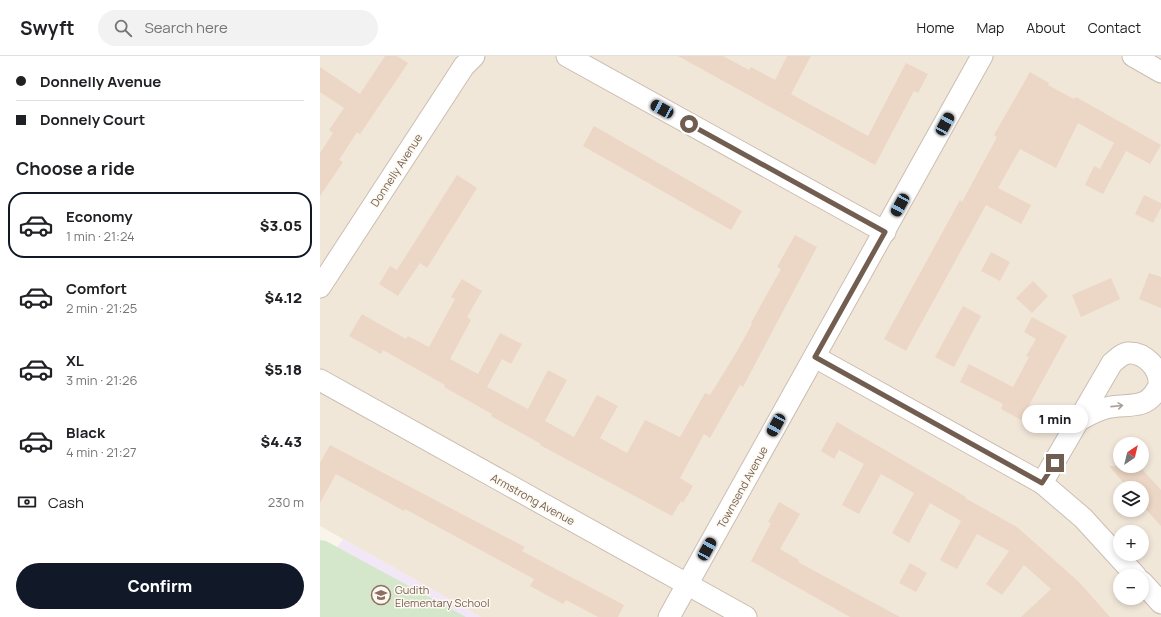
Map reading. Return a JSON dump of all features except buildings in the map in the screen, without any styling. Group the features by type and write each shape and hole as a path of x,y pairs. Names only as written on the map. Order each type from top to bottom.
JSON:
{"street":[{"name":"Donnelly Avenue","path":"320,286 464,66 474,56"},
{"path":"567,56 885,232"},
{"name":"Townsend Avenue","path":"673,610 982,56"},
{"path":"1133,56 1161,70"},
{"path":"815,357 1042,483 1083,518 1130,569"},
{"name":"Armstrong Avenue","path":"320,380 746,617"},
{"path":"1042,483 1081,419"},
{"path":"1149,590 1161,603"}],"shaded area":[{"path":"320,56 1161,56 1161,617 481,617 320,526"},
{"name":"Gudith Elementary School","path":"343,539 481,617 320,617 320,573"}],"green space":[{"name":"Gudith Elementary School","path":"320,540 326,541 466,617 320,617"}],"place":[{"name":"Gudith Elementary School","path":"381,595"}],"route":[{"path":"689,124 885,232 815,357 1042,483 1055,463"}]}
